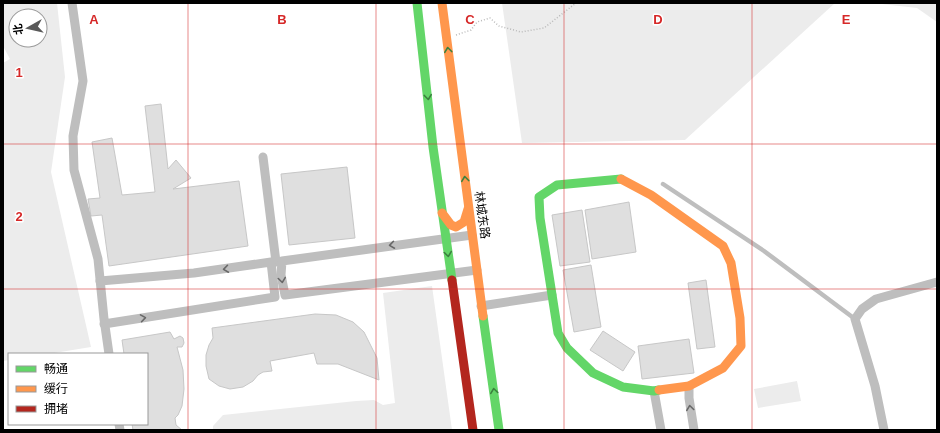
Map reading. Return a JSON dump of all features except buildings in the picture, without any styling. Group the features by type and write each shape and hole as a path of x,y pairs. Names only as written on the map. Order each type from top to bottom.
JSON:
{"main road":[{"path":"417,3 433,147 473,430"},
{"name":"林城东路","path":"442,3 481,306 499,430"},
{"path":"621,179 651,195 723,246 730,263 740,318 741,346 723,368 689,386 654,391 622,387 593,373 567,348 558,333 540,218 539,197 557,185 621,179"},
{"path":"442,213 448,224 457,227 464,222 469,206"},
{"path":"454,300 460,290 467,289 481,306"}],"street":[{"path":"72,3 83,81 73,136 74,170 98,259 104,324 109,353"},
{"path":"263,157 277,262 281,275 280,296"},
{"path":"100,281 194,273 472,234"},
{"path":"104,324 280,296 477,270"},
{"path":"884,430 875,386 855,319 862,308 876,299 937,282"},
{"path":"481,306 552,295"},
{"path":"689,386 689,398 694,430"},
{"path":"654,391 661,430"}],"lane":[{"path":"663,184 764,251 855,319"}],"path":[{"path":"447,37 466,33 478,22 490,18 500,26 521,32 544,28 576,3"}],"shaded area":[{"path":"3,3 57,3 65,77 51,172 91,347 54,353 8,353 8,360 3,361 3,63 10,59 3,46"},
{"path":"502,3 835,3 685,140 522,143"},
{"path":"873,3 937,3 937,22 917,8"},
{"path":"432,286 452,430 213,430 213,426 223,415 356,401 374,400 383,405 395,403 383,293"},
{"path":"797,381 801,401 758,408 754,389"}],"traffic: fast":[{"path":"417,3 433,147 452,280"},
{"path":"621,179 557,185 539,197 540,218 558,333 567,348 593,373 623,387 654,391 659,390"},
{"path":"483,316 499,430"}],"traffic: slow":[{"path":"442,3 483,316"},
{"path":"621,179 651,195 723,246 731,263 740,318 741,346 723,368 689,386 659,390"},
{"path":"442,213 451,225 456,227 464,222 468,209"}],"traffic: jam":[{"path":"452,280 473,430"}]}
